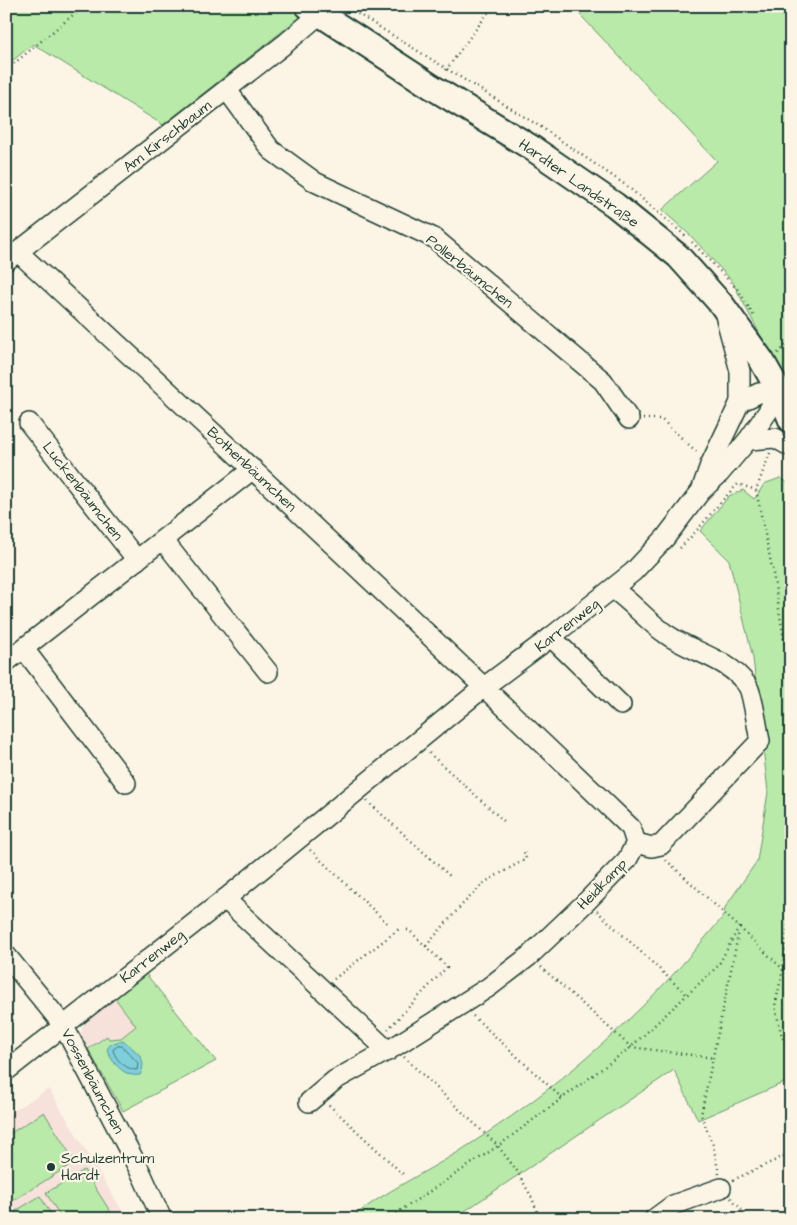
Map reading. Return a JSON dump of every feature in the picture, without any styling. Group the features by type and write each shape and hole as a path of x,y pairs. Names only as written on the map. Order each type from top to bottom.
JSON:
{"main road":[{"name":"Hardter Landstraße","path":"317,9 432,87 532,148 615,205 678,256 722,305 762,361 779,391 791,420"}],"street":[{"name":"Am Kirschbaum","path":"12,257 286,44 317,9"},
{"name":"Pollerbäumchen","path":"227,90 271,150 315,182 434,238 603,381 629,419"},
{"name":"Bothenbäumchen","path":"12,257 253,469 484,687"},
{"name":"Karrenweg","path":"701,491 710,465 740,402 740,371 722,305"},
{"name":"Karrenweg","path":"6,1071 225,900 484,687 633,572 665,538 701,491 720,473 748,440 768,413 779,391"},
{"path":"740,402 760,393 779,391"},
{"name":"Luckenbäumchen","path":"29,423 137,560"},
{"path":"748,440 783,443"},
{"path":"6,662 253,469"},
{"path":"163,540 268,672"},
{"path":"613,589 665,634 688,648 727,665 748,686 760,741 661,846 644,845"},
{"path":"551,637 621,705"},
{"path":"24,649 126,783"},
{"name":"Heidkamp","path":"314,1098 335,1080 386,1046 489,987 528,956 644,845 630,828 484,687"},
{"path":"225,900 386,1046"},
{"name":"Vossenbäumchen","path":"6,955 63,1025 142,1175 162,1219"},
{"path":"654,1219 673,1205 721,1188"}],"path":[{"path":"6,70 84,6"},
{"path":"432,87 493,6"},
{"path":"778,353 791,340"},
{"path":"629,419 661,419 705,458 710,465"},
{"path":"783,443 756,490 773,573 787,658 791,701"},
{"path":"674,553 698,531 721,499 738,484 756,490"},
{"path":"417,742 506,823"},
{"path":"358,791 450,876"},
{"path":"298,839 386,923"},
{"path":"644,845 739,927 791,977"},
{"path":"426,946 485,882 526,859 524,852"},
{"path":"791,880 783,969 775,1006 782,1037 791,1053"},
{"path":"586,901 686,994"},
{"path":"388,1219 498,1146 632,1047 686,994 718,966 739,927"},
{"path":"739,927 702,1115 712,1145 721,1188 750,1219"},
{"path":"321,989 399,929 409,930 447,967 386,1046 498,1146 517,1171 532,1198 540,1219"},
{"path":"528,956 632,1047 714,1058"},
{"path":"461,1004 562,1098"},
{"path":"314,1098 334,1111 404,1175"},
{"path":"721,1188 734,1179 791,1153"}],"shaded area":[{"path":"115,998 136,1026 121,1038 109,1039 107,1036 88,1049 81,1036 83,1024"},
{"name":"Schulzentrum Hardt","path":"49,1089 127,1219 6,1219 6,1115"}],"green space":[{"path":"6,6 310,6 303,15 163,125 33,44 6,66"},
{"path":"572,6 774,6 791,27 791,385 765,344 732,281 691,236 662,210 717,161"},
{"path":"780,478 789,483 791,490 791,1086 788,1081 698,1120 674,1070 453,1219 350,1219 379,1198 457,1153 498,1125 550,1088 599,1047 645,1004 702,942 722,918 726,906 757,861 768,792 753,658 729,560 700,531 729,496 743,490 754,499 764,484"},
{"path":"146,974 216,1061 123,1111 88,1049 107,1036 109,1039 121,1038 136,1026 115,998"},
{"path":"44,1112 75,1162 6,1205 6,1136"},
{"path":"84,1170 115,1219 62,1219 46,1193"},
{"path":"40,1196 54,1219 6,1219 6,1217"}],"water":[{"path":"123,1040 142,1059 143,1064 140,1075 124,1072 115,1064 109,1054 107,1049 111,1044"}],"place":[{"name":"Schulzentrum Hardt","path":"51,1167"}]}
